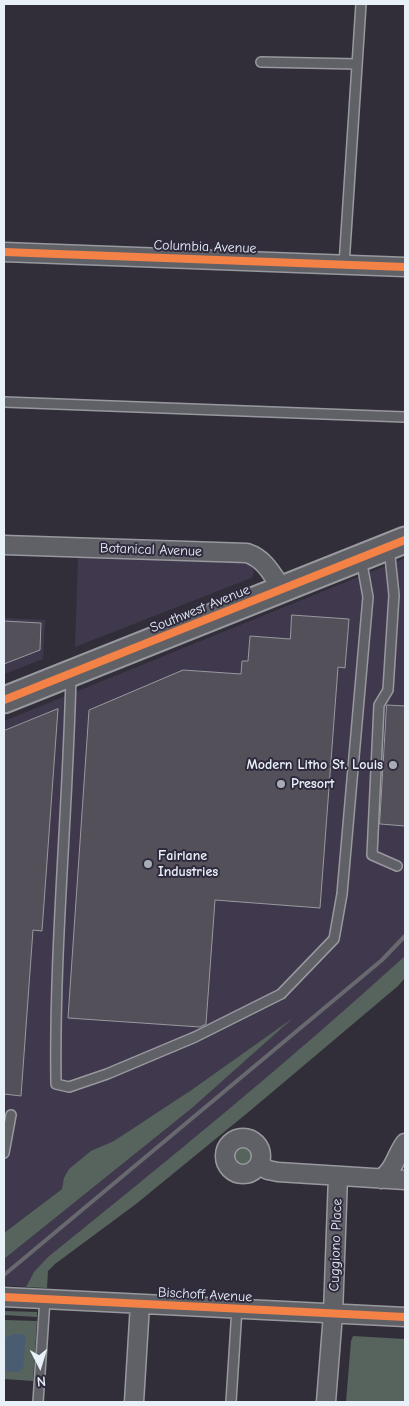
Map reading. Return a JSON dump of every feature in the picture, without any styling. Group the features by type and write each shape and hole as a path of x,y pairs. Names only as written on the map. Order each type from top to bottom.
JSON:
{"street":[{"name":"Columbia Avenue","path":"4,252 405,267"},
{"name":"Southwest Avenue","path":"4,700 397,543"},
{"name":"Botanical Avenue","path":"4,545 247,553 258,557 268,567 282,589"},
{"path":"381,1178 388,1174 393,1167 405,1143"},
{"path":"260,1164 268,1170 278,1172 405,1180"},
{"name":"Cuggiono Place","path":"326,1402 333,1314 338,1176"},
{"name":"Bischoff Avenue","path":"4,1297 405,1317"},
{"path":"134,1402 140,1304"}],"lane":[{"path":"344,265 361,4"},
{"path":"261,62 357,64"},
{"path":"4,402 405,417"},
{"path":"397,543 388,690 379,705 372,854 397,866"},
{"path":"71,674 70,733 55,1020 56,1084 69,1087 107,1074 195,1037 281,994 334,939 342,894 368,597 361,558"},
{"path":"4,1153 10,1115"},
{"path":"38,1402 45,1299"},
{"path":"231,1402 237,1308"}],"shaded area":[{"path":"78,557 246,563 252,566 254,572 252,578 75,647"},
{"path":"405,558 405,956 353,1004 206,1129 48,1257 31,1277 26,1287 4,1285 4,1259 192,1108 288,1022 190,1091 4,1233 4,721"},
{"path":"4,618 45,620 43,659 4,674"},
{"path":"405,956 405,978 398,986 136,1204 55,1264 48,1271 47,1288 26,1287 34,1272 48,1257 273,1072"},
{"path":"293,1018 192,1108 4,1259 4,1233 62,1189 64,1178 69,1169 91,1151 114,1141 190,1091"},
{"path":"243,1144 251,1147 254,1155 251,1163 243,1166 235,1163 232,1155 235,1147"},
{"path":"4,1311 37,1312 37,1317 4,1315"},
{"path":"4,1320 37,1321 33,1381 4,1379"},
{"path":"353,1336 405,1339 405,1402 346,1402"}],"water":[{"path":"15,1334 22,1334 26,1337 23,1368 19,1372 4,1371 4,1338"}],"building":[{"name":"Fairlane Industries","path":"292,615 349,619 345,668 338,667 320,908 215,900 206,1024 200,1027 68,1018 89,710 183,670 241,674 242,661 248,661 250,636 290,639"},
{"path":"4,621 41,623 40,650 4,664"},
{"name":"Modern Litho St. Louis","path":"387,705 405,706 405,826 380,824"},
{"path":"58,709 42,931 33,930 21,1096 4,1094 4,731"}],"railway":[{"path":"4,1275 382,960 405,936"}],"cycle path":[{"path":"4,252 405,267"},
{"path":"4,700 405,540"},
{"path":"4,1297 405,1317"}],"place":[{"name":"Modern Litho St. Louis","path":"393,765"},
{"name":"Presort","path":"281,784"},
{"name":"Fairlane Industries","path":"148,864"}]}
